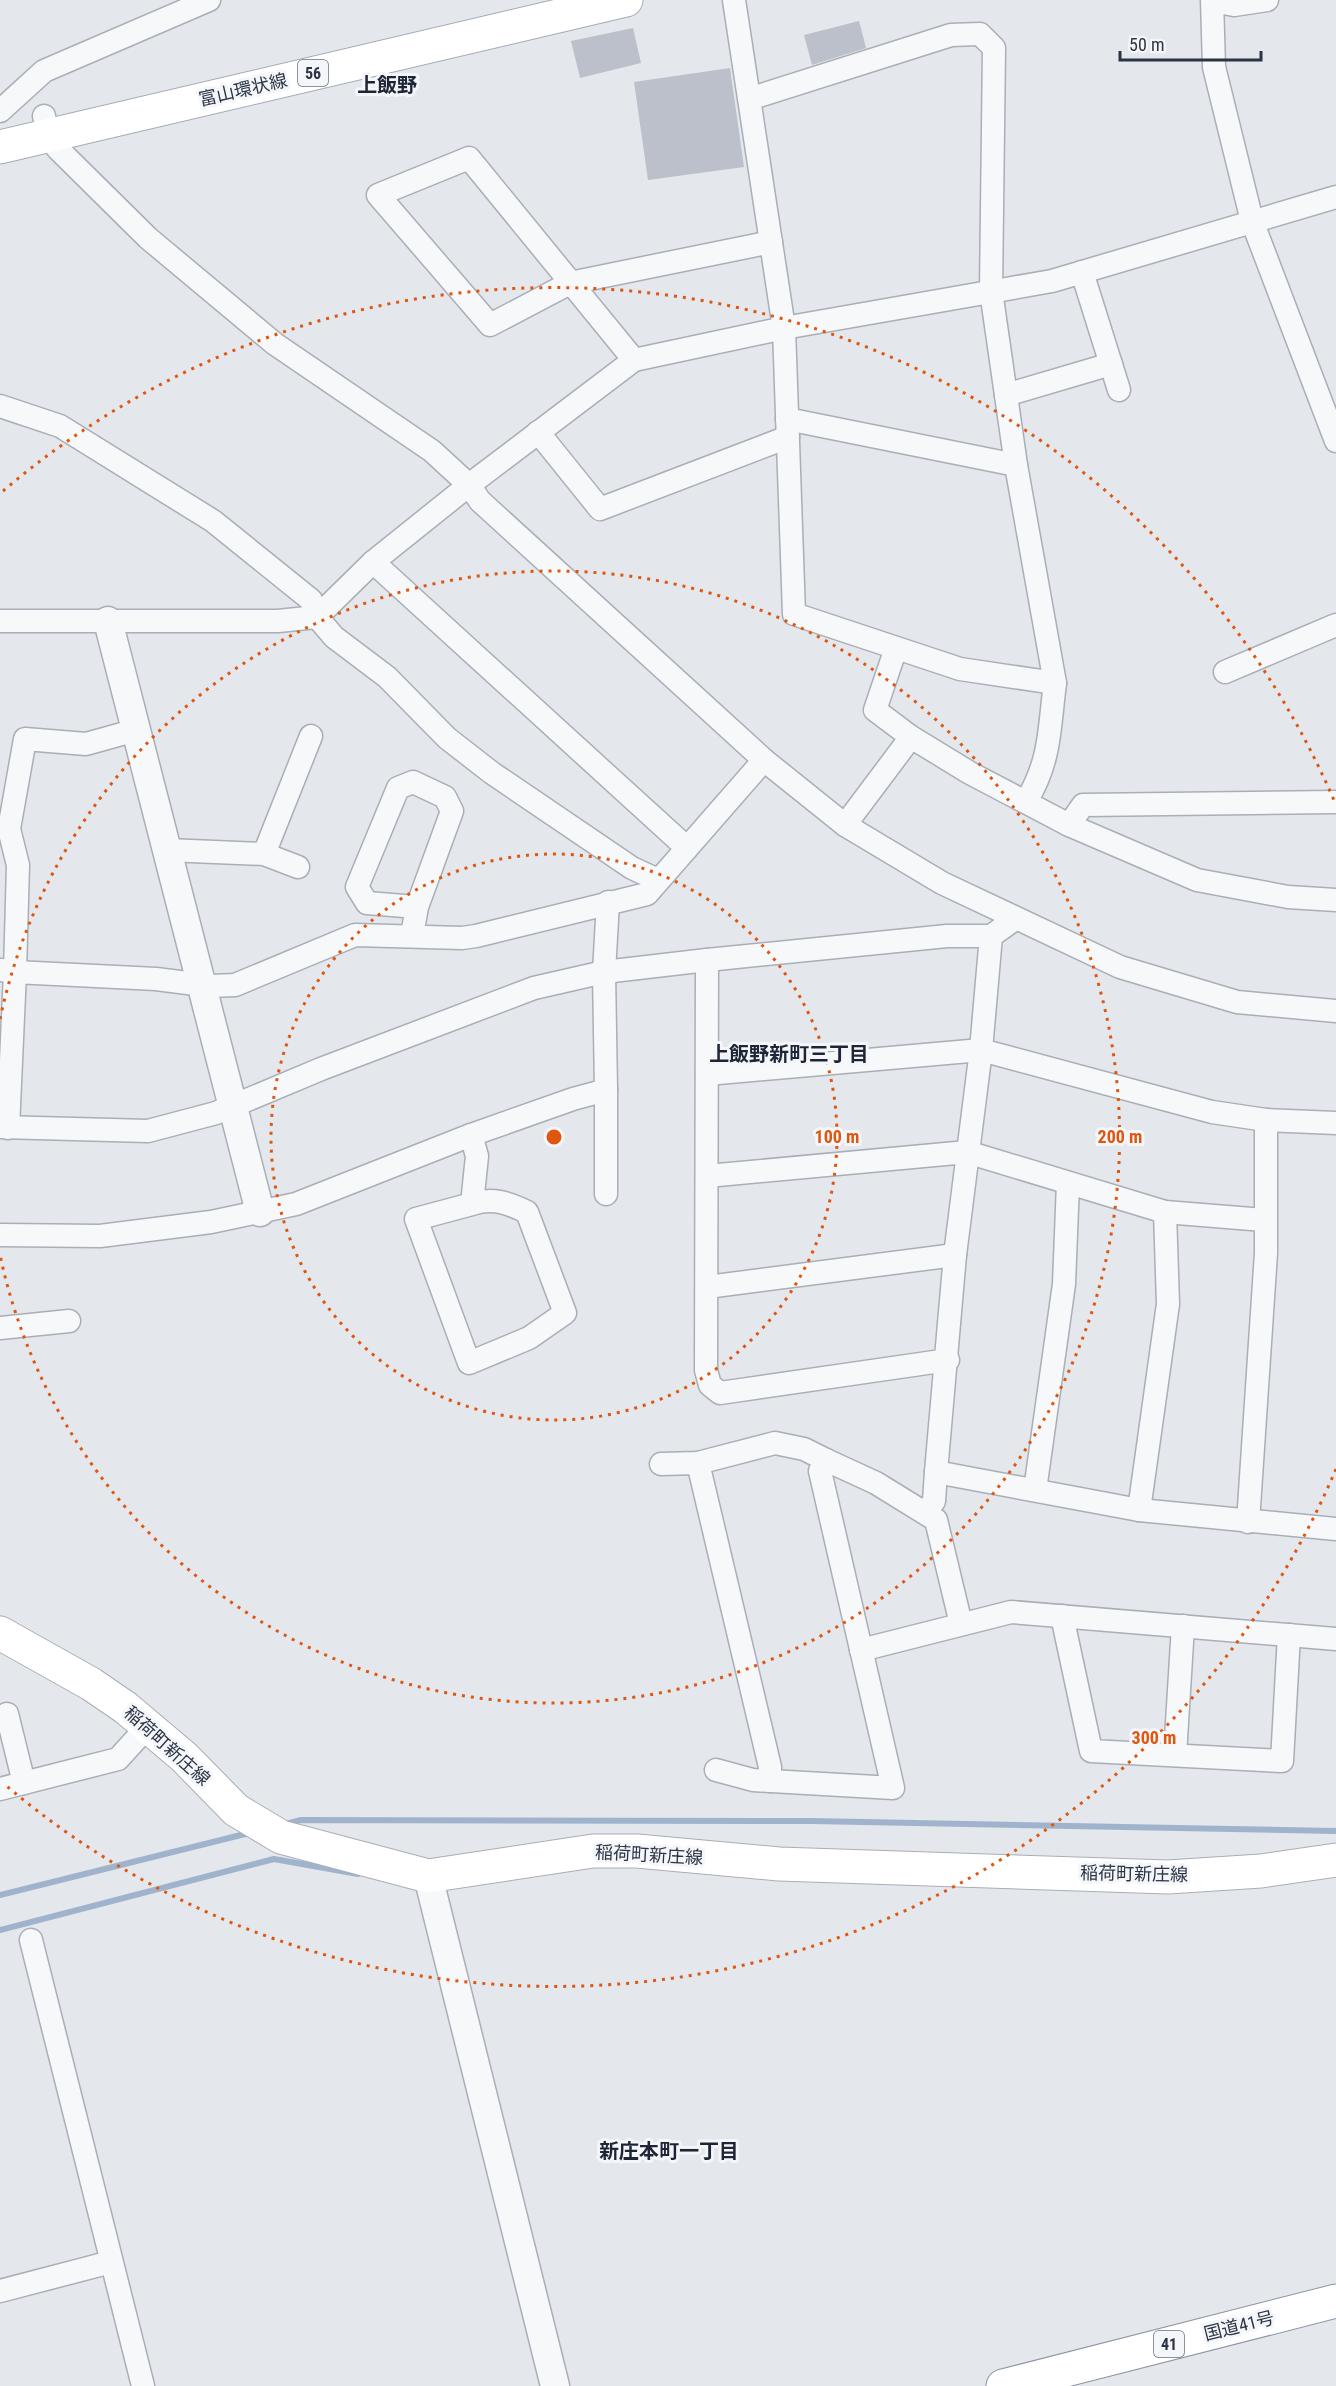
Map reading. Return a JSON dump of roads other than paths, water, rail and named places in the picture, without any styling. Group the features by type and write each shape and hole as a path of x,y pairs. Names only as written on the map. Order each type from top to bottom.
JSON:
{"main road":[{"name":"富山環状線","path":"46,126 537,0"},
{"name":"富山環状線","path":"0,127 46,126 626,0"},
{"name":"稲荷町新庄線","path":"0,1633 91,1684 184,1757 236,1810 281,1837 428,1876 593,1851 637,1851 779,1864 1168,1877 1261,1871 1336,1860"},
{"name":"国道41号","path":"1003,2386 1336,2301"}],"street":[{"path":"0,127 44,70 208,0"},
{"path":"734,0 784,328 794,614 960,669 1055,683"},
{"path":"1267,0 1234,4 1213,1 1214,67 1252,221 1336,441"},
{"path":"749,99 951,35 980,34 994,48 991,291 1016,465 1055,683 1047,754 1041,776 1027,800"},
{"path":"46,126 148,238 266,336 432,451 469,484 480,501 764,760 845,825 942,884 1120,967 1237,1002 1336,1011"},
{"path":"634,360 570,283 469,158 378,195 490,325 570,283 771,242"},
{"path":"0,621 278,621 317,617 373,562 469,484 634,360 784,328 1052,281 1336,197"},
{"path":"1082,272 1119,390"},
{"path":"1006,395 1111,364"},
{"path":"0,406 60,426 213,521 311,600 317,617 334,637 387,677 447,738 632,868 658,880"},
{"path":"538,432 600,509 787,428 1016,465"},
{"path":"373,562 687,848"},
{"path":"108,621 260,1212"},
{"path":"1225,672 1336,625"},
{"path":"896,648 875,710 911,737 970,773 1027,800 1069,825 1197,880 1288,897 1336,900"},
{"path":"136,730 86,744 25,739 9,829 4,1127 148,1131 233,1106 321,1069 534,988 604,972 707,960 947,936 991,936 1015,920"},
{"path":"264,854 310,736"},
{"path":"845,825 911,737"},
{"path":"7,971 156,979 202,985 235,985 355,935 462,938 647,894 764,760"},
{"path":"412,935 417,907 452,811 445,797 413,782 398,788 357,886 367,903 417,907"},
{"path":"1069,825 1083,805 1336,802"},
{"path":"167,850 264,854 298,867"},
{"path":"606,1194 604,972 608,902"},
{"path":"926,1513 934,1501 948,1360 955,1255 981,1050 991,936"},
{"path":"707,960 706,1370 710,1385 720,1393 948,1360"},
{"path":"707,1074 981,1050 1212,1112 1266,1120 1336,1123"},
{"path":"0,1235 100,1236 211,1222 296,1204 471,1135 573,1098 606,1090"},
{"path":"1248,1522 1266,1253 1264,1220 1266,1120"},
{"path":"471,1135 477,1156 472,1204"},
{"path":"707,1176 967,1152 1165,1212 1264,1220"},
{"path":"1035,1490 1064,1284 1068,1183"},
{"path":"483,1201 506,1202 527,1212 565,1313 529,1338 469,1363 416,1219 472,1204 483,1201"},
{"path":"1139,1510 1168,1304 1165,1212"},
{"path":"707,1287 955,1255"},
{"path":"0,1328 69,1321"},
{"path":"661,1464 698,1463 775,1443 804,1449 876,1483 936,1520 961,1624"},
{"path":"716,1770 753,1780 893,1788 820,1471 826,1460"},
{"path":"698,1463 770,1767 770,1781"},
{"path":"936,1472 1139,1510 1336,1529"},
{"path":"861,1650 1011,1612 1336,1639"},
{"path":"1062,1616 1091,1751 1282,1761 1289,1635"},
{"path":"1174,1755 1183,1626"},
{"path":"7,1714 24,1783"},
{"path":"0,1789 118,1759 147,1726"},
{"path":"428,1876 555,2386"},
{"path":"31,1940 143,2386"},
{"path":"0,2291 111,2262"}],"waterway":[{"path":"286,1824 301,1820 811,1821 1336,1831"},
{"path":"0,1895 253,1832"},
{"path":"0,1930 274,1859 358,1874"}],"district":[{"name":"上飯野","path":"387,85"},
{"name":"上飯野新町三丁目","path":"789,1054"},
{"name":"新庄本町一丁目","path":"669,2151"}]}
